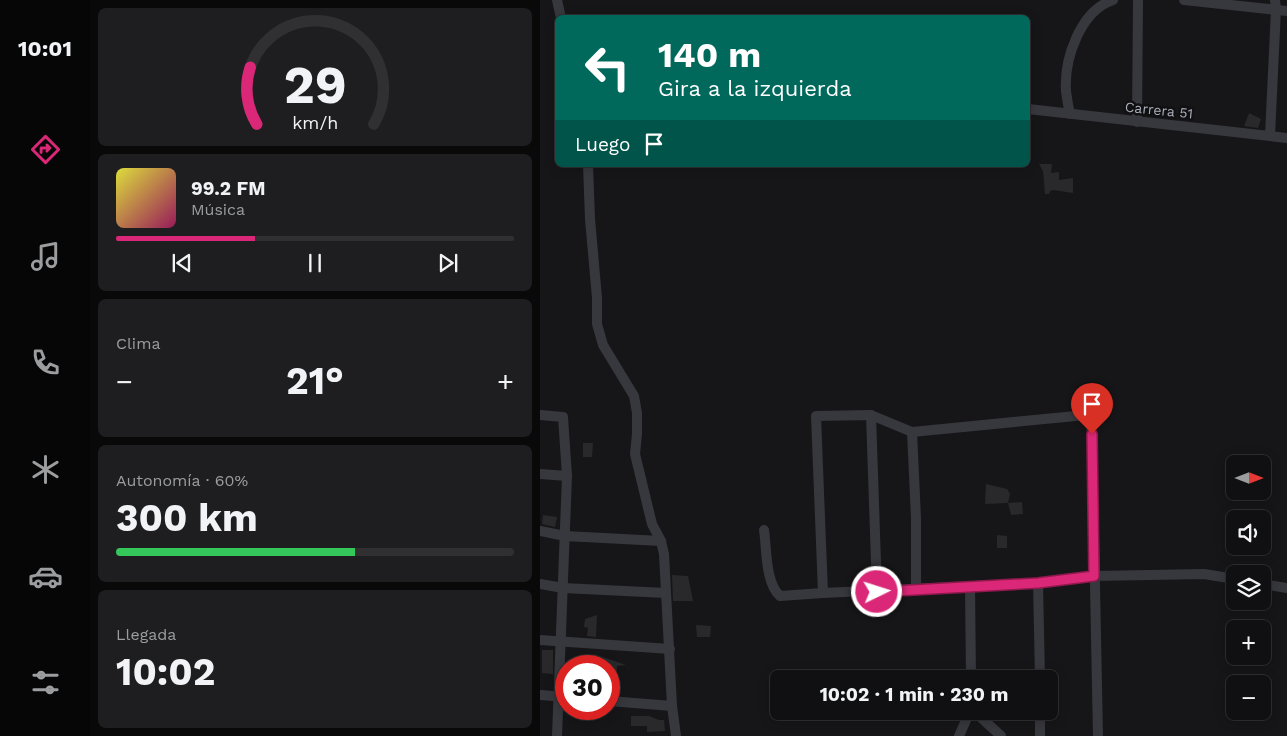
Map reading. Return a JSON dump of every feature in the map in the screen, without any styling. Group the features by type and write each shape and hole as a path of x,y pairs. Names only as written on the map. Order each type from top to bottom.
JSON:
{"street":[{"path":"557,0 560,15"},
{"path":"1070,114 1066,90 1070,56 1082,26 1104,3 1113,0"},
{"path":"1137,122 1138,0"},
{"path":"1184,0 1276,5 1287,11"},
{"path":"1270,135 1276,5"},
{"name":"Carrera 51","path":"1030,108 1287,138"},
{"path":"588,167 597,324 603,345 634,396 638,413 638,434 635,454 652,524 661,541 664,554 672,706 676,736"},
{"path":"540,415 563,418 567,476 560,655"},
{"path":"870,415 877,592"},
{"path":"823,594 816,416 870,415 912,432 1086,415 1091,422 1092,434 1098,736"},
{"path":"912,432 916,518 916,589"},
{"path":"540,474 567,476"},
{"path":"764,530 770,579 774,590 780,596 1038,583 1094,576 1204,574 1226,578"},
{"path":"540,531 564,536 661,541"},
{"path":"1038,583 1040,670"},
{"path":"540,584 562,588 666,594"},
{"path":"1271,585 1287,588"},
{"path":"970,586 971,670"},
{"path":"540,640 560,643 670,649"},
{"path":"540,695 555,696"},
{"path":"620,702 672,706"},
{"path":"557,736 559,720"},
{"path":"959,736 966,720"},
{"path":"984,720 1001,736"},
{"path":"1040,720 1040,736"}],"building":[{"path":"1249,113 1261,119 1258,128 1244,126"},
{"path":"1039,164 1052,164 1051,173 1059,172 1059,180 1073,178 1073,193 1053,190 1049,194 1045,194 1043,171"},
{"path":"583,443 593,443 592,457 583,457"},
{"path":"986,484 1007,489 1010,494 1008,503 985,504"},
{"path":"1022,502 1023,514 1011,515 1008,503"},
{"path":"543,515 557,517 555,527 542,524"},
{"path":"997,535 1007,536 1007,548 997,548"},
{"path":"672,575 688,576 693,601 673,601"},
{"path":"597,615 596,637 587,636 588,628 584,627 585,619"},
{"path":"696,625 711,626 710,637 697,637"},
{"path":"542,650 553,650 553,674 542,673"},
{"path":"631,716 649,716 664,720 665,731 647,732 647,726 631,726"}],"route":[{"path":"877,592 1038,583 1094,576 1092,434"}]}
